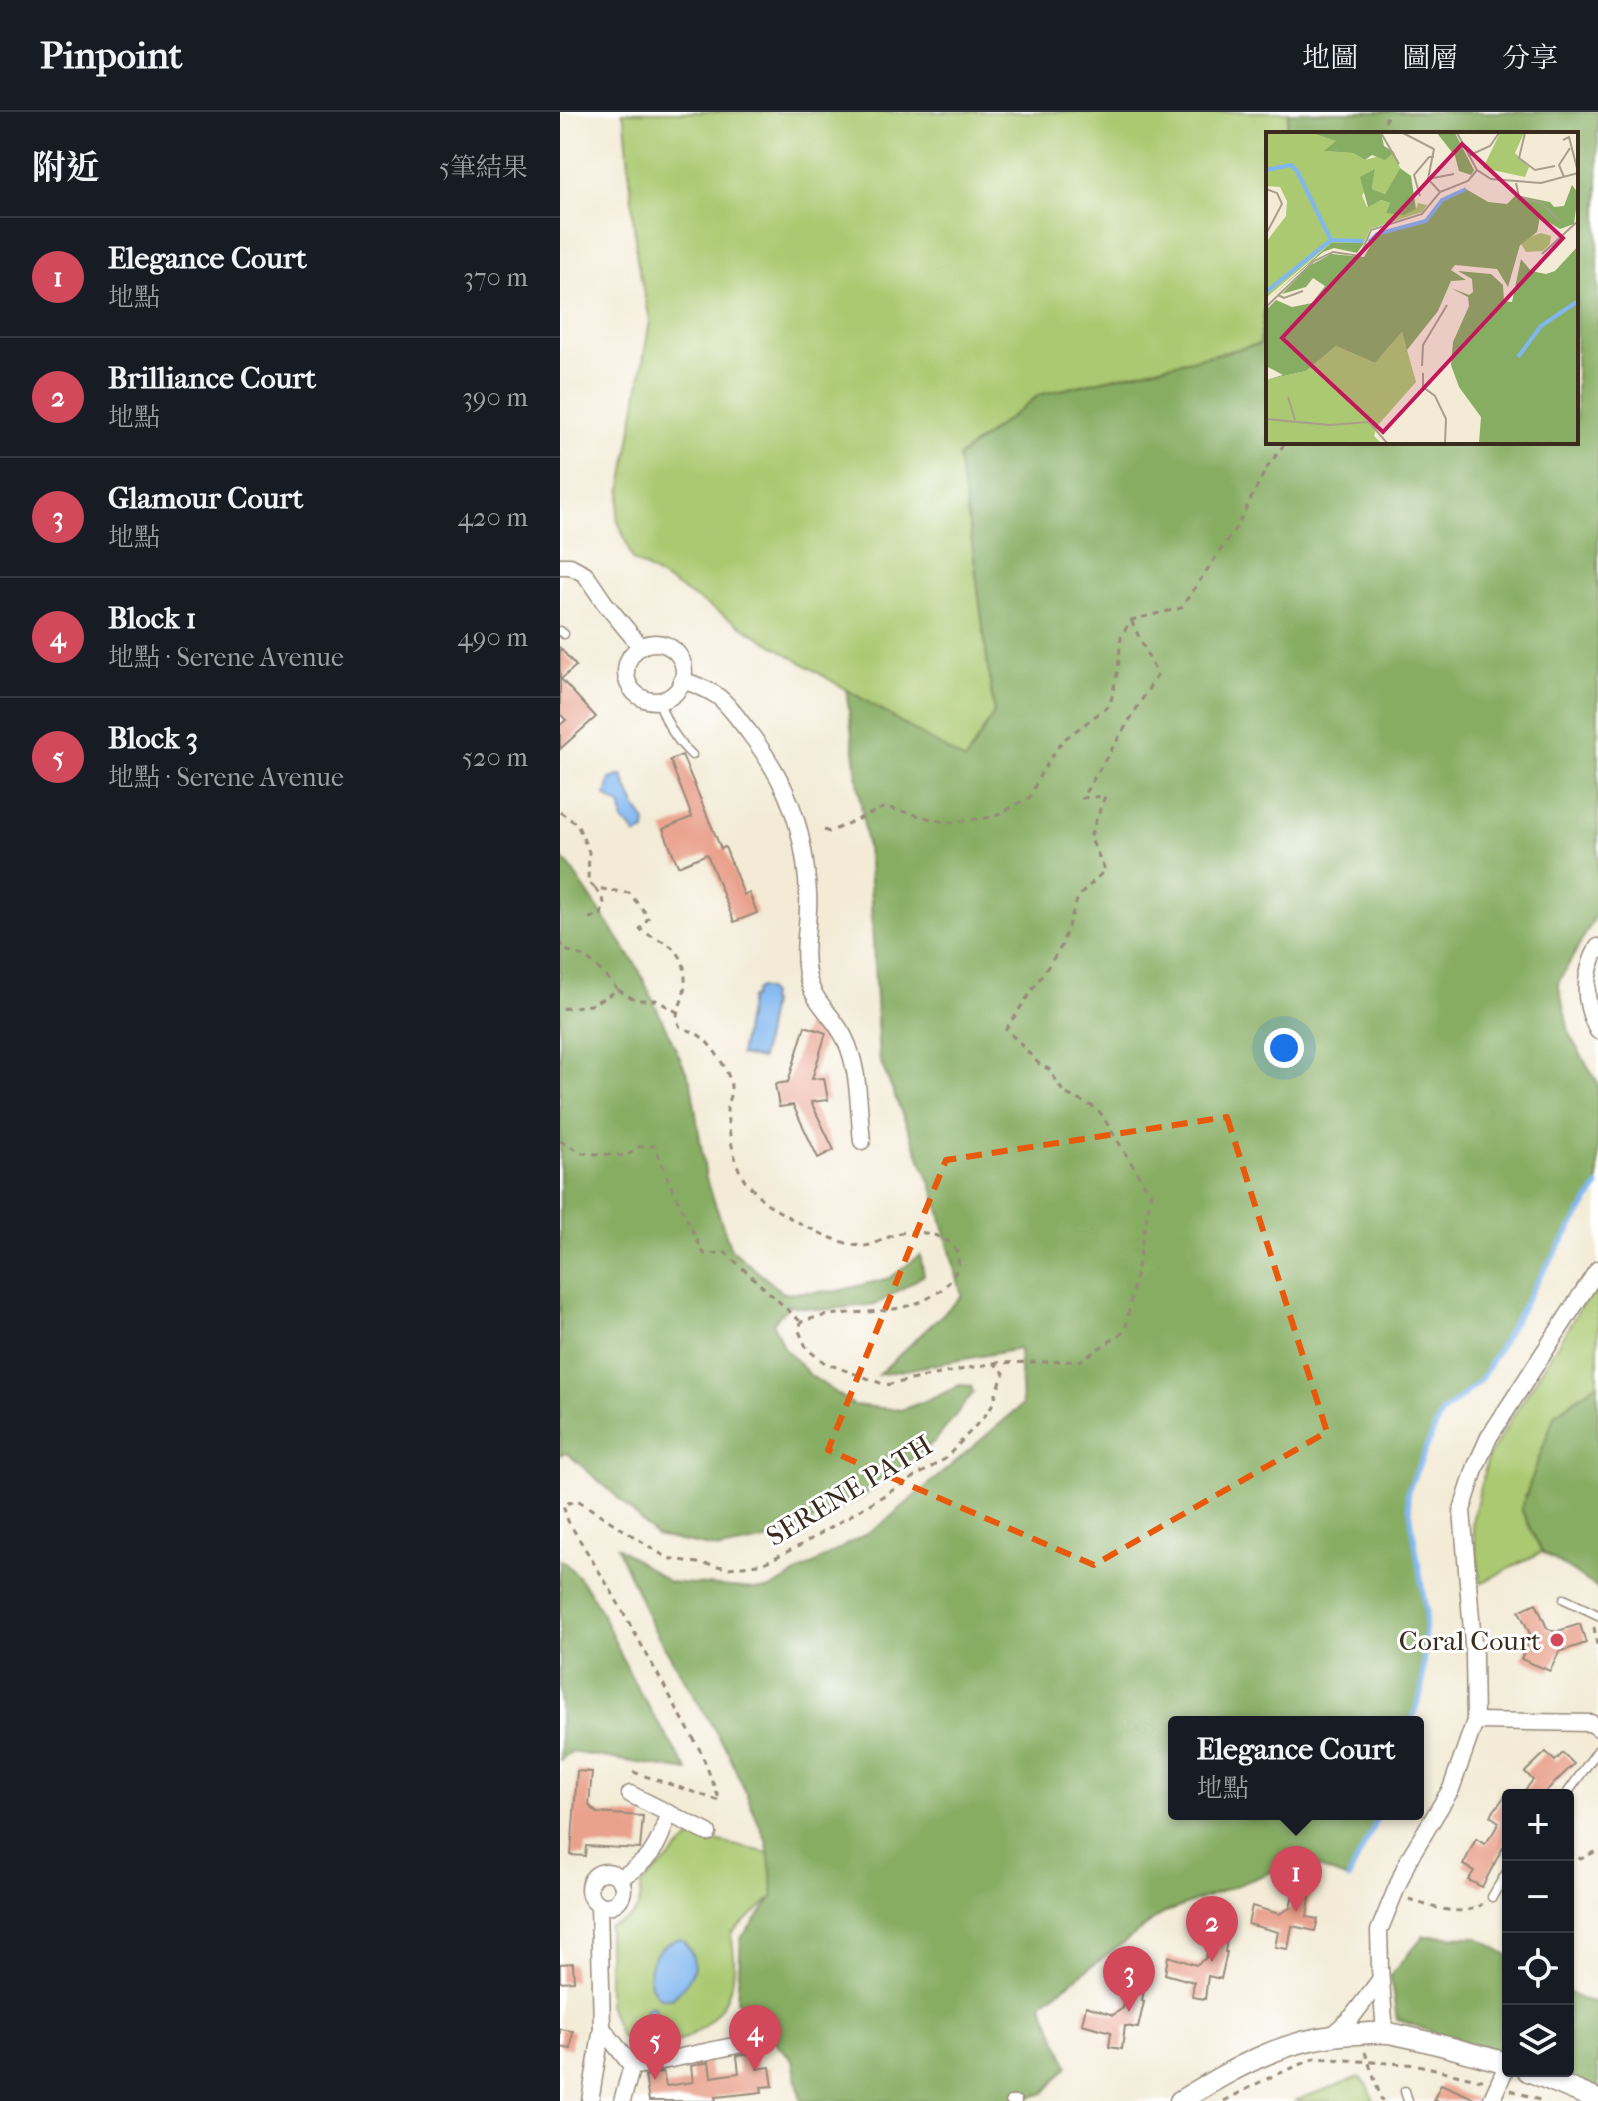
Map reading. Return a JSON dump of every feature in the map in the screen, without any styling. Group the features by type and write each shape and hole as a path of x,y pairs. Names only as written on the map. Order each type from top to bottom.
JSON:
{"street":[{"path":"560,566 570,566 585,574 641,647"},
{"path":"650,644 669,647 681,661 682,680 674,694 659,701 650,701 634,693 626,677 629,660 641,647 650,644"},
{"path":"682,680 703,687 719,697 767,756 788,795 802,836 809,896 805,952 808,978 815,997 846,1040 854,1068 862,1141"},
{"path":"1598,947 1590,963 1586,987 1589,1010 1598,1031"},
{"path":"1385,2033 1379,1931 1408,1860 1451,1789 1475,1721 1474,1655 1462,1510 1489,1437 1598,1269"},
{"path":"1475,1721 1591,1723 1598,1728"},
{"path":"630,1794 708,1833"},
{"path":"620,1878 653,1853 668,1814"},
{"path":"610,1872 620,1878 624,1889 620,1900 610,1906 599,1905 589,1892 590,1881 598,1873 610,1872"},
{"path":"590,2101 602,2028 599,1905"},
{"path":"1333,2034 1359,2009 1380,1980"},
{"path":"602,2028 632,2066"},
{"path":"1180,2101 1261,2056 1301,2041 1333,2034 1385,2033 1502,2062"},
{"path":"632,2066 752,2042"},
{"path":"622,2101 632,2066"},
{"path":"1538,2077 1565,2093 1598,2100"}],"lane":[{"path":"659,701 666,722 692,755"},
{"path":"1564,1599 1595,1613"},
{"path":"1570,1789 1598,1750"},
{"path":"1492,1897 1502,1880"},
{"path":"1405,2091 1408,2101"},
{"path":"1010,2101 1017,2101"}],"path":[{"path":"1383,132 1388,112"},
{"path":"824,830 829,832 885,807 947,823 978,820 994,817 1030,797 1062,741 1110,705 1121,637 1131,620 1181,608 1237,526 1266,469 1285,444"},
{"path":"801,1322 799,1331 807,1349 825,1363 886,1385 994,1363 1080,1361 1125,1331 1151,1195 1098,1109 1064,1093 1049,1069 1041,1066 1006,1029 1061,947 1078,897 1105,870 1090,837 1105,796 1082,798 1157,675 1131,620"},
{"path":"560,812 577,824 589,852 588,881 604,902 601,915 589,918"},
{"path":"595,888 629,893 649,917 640,929 645,934 666,941 682,959 684,995 676,1021 680,1027 698,1034 711,1047 728,1073 732,1087 727,1106 732,1142 741,1174 764,1202 830,1239 863,1246 900,1233 935,1234 949,1240 959,1258 956,1274 932,1296 892,1310 819,1315 801,1322"},
{"path":"560,941 564,950 580,953 618,990 636,1000 656,1000 677,1012"},
{"path":"560,1009 590,1005 618,990"},
{"path":"560,1141 583,1153 627,1156 638,1147 655,1146 704,1254 726,1253 801,1322"},
{"name":"SERENE PATH","path":"633,1772 720,1801 701,1752 613,1594 568,1521 563,1505 577,1500 667,1558 729,1568 764,1563 801,1545 945,1459 990,1410 1004,1373 994,1363"},
{"path":"1595,1613 1598,1651"},
{"path":"1574,1855 1581,1859 1598,1850"},
{"path":"1395,1892 1432,1907 1459,1911 1476,1909 1492,1897"},
{"path":"1363,2044 1382,2101"},
{"path":"1224,2101 1316,2058 1418,2065 1495,2093 1542,2101"}],"highlighted area":[{"path":"1227,1117 1327,1432 1094,1565 828,1450 946,1160"}],"green space":[{"path":"622,112 1289,112 1286,132 1266,132 1266,296 1260,344 1039,395 958,457 994,713 965,762 633,560 617,518 650,320 637,260"},
{"path":"1289,112 1598,112 1598,916 1558,983 1570,1036 1598,1083 1598,1186 1538,1280 1480,1381 1441,1414 1407,1493 1426,1611 1422,1692 1413,1716 1168,1716 1168,1820 1376,1820 1348,1879 1300,1861 1162,1914 1042,2003 1068,2066 1044,2093 1015,2101 801,2101 793,2061 737,2001 741,1938 774,1896 767,1842 728,1752 651,1624 617,1547 669,1582 768,1590 881,1525 1022,1405 1019,1349 878,1375 962,1296 935,1194 879,1058 869,864 846,689 965,761 994,713 958,457 1039,395 1260,344 1266,296 1266,444 1578,444 1578,132 1286,132"},
{"path":"560,857 568,864 638,968 691,1082 706,1178 731,1249 783,1293 838,1291 890,1278 920,1255 924,1275 877,1304 822,1310 789,1305 773,1323 783,1347 810,1375 854,1405 901,1410 960,1385 971,1386 973,1393 935,1441 861,1498 778,1538 720,1549 656,1536 567,1453 560,1455"},
{"path":"1598,1279 1598,1383 1555,1414 1521,1509 1542,1552 1481,1583 1472,1522 1488,1457"},
{"path":"1598,1383 1598,1588 1542,1552 1521,1509 1555,1414"},
{"path":"560,1559 585,1585 633,1680 688,1771 571,1752 560,1760"},
{"path":"693,1836 769,1853 774,1896 731,1933 733,1979 718,2011 692,2034 658,2048 639,2051 619,2035 608,2004 608,1926 624,1921 635,1913 640,1902 641,1885"},
{"path":"1423,1936 1477,1937 1502,1952 1502,2058 1397,2019 1390,1976"},
{"path":"1574,1996 1598,2003 1598,2093 1554,2077 1574,2077"},
{"path":"1359,2077 1368,2085 1374,2101 1294,2101"}],"water":[{"path":"622,775 635,806 646,822 645,831 636,835 623,822 621,806 606,796 610,779"},
{"path":"759,988 767,990 771,1002 761,1059 740,1055 750,998"},
{"path":"681,1939 692,1955 693,1970 686,1984 672,1998 660,1998 650,1981 652,1962 663,1947"},
{"path":"652,2006 656,2011 652,2036 642,2041 636,2031 647,2008"}],"building":[{"path":"560,648 576,666 561,679 596,717 560,749 560,725 566,720 560,714"},
{"path":"682,755 721,849 725,847 744,895 749,893 757,913 734,922 707,854 678,866 663,829 692,817 670,760"},
{"path":"805,1026 826,1033 812,1079 824,1078 828,1100 811,1102 834,1150 818,1158 793,1105 779,1107 775,1084 788,1082"},
{"name":"Coral Court","path":"1536,1603 1547,1628 1555,1632 1580,1624 1586,1643 1559,1652 1550,1671 1521,1659 1531,1636 1519,1611"},
{"path":"1546,1752 1555,1761 1563,1753 1574,1764 1548,1789 1526,1789 1533,1780 1525,1772"},
{"path":"577,1771 592,1772 589,1805 597,1813 643,1816 640,1849 586,1846 585,1856 571,1855"},
{"path":"1502,1800 1502,1849 1482,1887 1468,1880 1474,1871 1463,1865 1476,1839 1485,1844 1493,1833 1499,1822 1490,1816"},
{"path":"1296,1880 1312,1884 1307,1917 1318,1919 1315,1931 1292,1926 1288,1949 1275,1947 1278,1932 1248,1924 1252,1906 1279,1914 1290,1908"},
{"path":"1212,1930 1228,1934 1221,1979 1208,1976 1205,1999 1192,1997 1194,1982 1165,1974 1168,1956 1196,1965 1206,1958"},
{"path":"573,1963 574,1981 560,1982 560,1964"},
{"path":"1129,1980 1145,1984 1138,2028 1125,2026 1122,2049 1109,2047 1111,2032 1082,2024 1086,2006 1113,2015 1123,2008"},
{"path":"560,2029 573,2031 571,2049 560,2047"},
{"path":"755,2053 757,2069 770,2067 773,2086 761,2087 762,2092 715,2097 716,2101 649,2101 645,2076 663,2072 666,2086 693,2082 691,2066 709,2062 711,2077 739,2073 737,2056"},
{"path":"1441,2084 1480,2101 1433,2101"}],"waterway":[{"path":"1413,1716 1422,1692 1426,1611 1407,1493 1441,1414 1480,1381 1538,1280 1598,1186"},
{"path":"1348,1879 1376,1820"}],"place":[{"name":"Coral Court","path":"1557,1640"},
{"name":"Elegance Court","path":"1296,1912"},
{"name":"Brilliance Court","path":"1212,1962"},
{"name":"Glamour Court","path":"1129,2012"},
{"name":"Block 1","path":"755,2071"},
{"name":"Block 3","path":"655,2080"}]}
